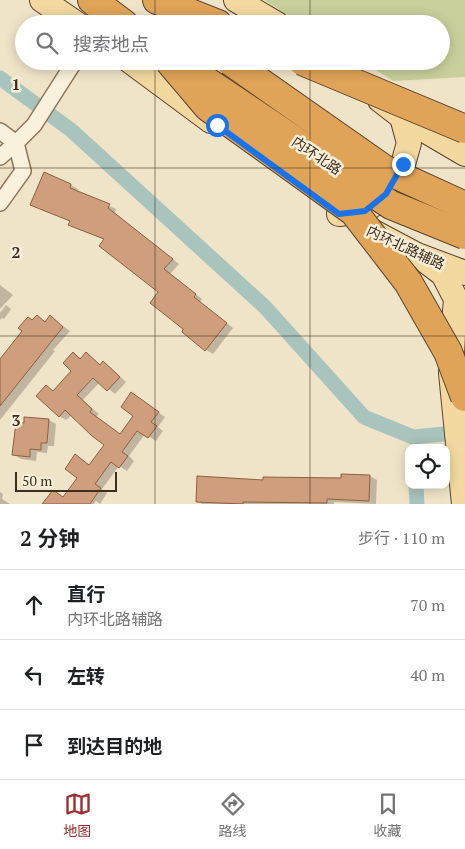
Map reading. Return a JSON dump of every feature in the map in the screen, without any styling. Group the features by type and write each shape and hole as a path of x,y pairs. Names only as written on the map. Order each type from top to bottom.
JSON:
{"highway":[{"path":"92,0 112,15"},
{"path":"142,0 163,15"},
{"path":"157,0 195,15"},
{"path":"177,70 208,107 354,212 408,282 448,352 465,397"},
{"name":"内环北路","path":"191,70 391,205 465,235"},
{"name":"内环北路","path":"243,70 384,169 465,206"},
{"path":"324,70 465,129"}],"main road":[{"path":"42,0 64,15"},
{"path":"236,0 262,15"},
{"name":"内环北路辅路","path":"142,70 339,214 417,255 465,273"},
{"path":"343,70 402,117 465,154"},
{"path":"339,214 365,211 386,194 403,164 409,144 402,117"},
{"path":"417,255 443,274 456,299 459,328 451,373 464,504"}],"street":[{"path":"0,157 34,125 69,70"},
{"path":"0,131 16,143 23,171 0,203"}],"green space":[{"path":"264,0 465,0 465,77 393,81 376,70 450,70 450,15 288,15"}],"building":[{"path":"44,172 71,184 70,188 110,204 108,208 173,259 164,269 196,294 194,297 227,323 205,351 182,332 183,329 150,303 158,292 99,246 104,239 68,225 70,221 30,205"},
{"path":"37,315 45,322 50,315 63,327 0,406 0,359 22,331 18,328 28,317 32,320"},
{"path":"73,352 80,359 86,352 100,365 103,361 120,377 107,391 93,378 77,395 92,409 90,412 120,434 133,416 121,407 131,392 159,412 151,422 157,426 148,438 137,431 122,452 128,456 119,468 111,462 95,484 101,488 90,504 42,504 53,490 63,497 77,478 65,469 75,454 89,465 104,445 65,410 59,417 36,396 46,385 53,391 71,371 63,363"},
{"path":"24,417 49,419 47,443 41,443 41,450 30,449 30,457 12,455 16,422 24,423"},
{"path":"341,474 370,475 369,501 327,499 327,503 243,502 243,504 196,502 197,476 263,480 263,477 341,478"}],"waterway":[{"path":"0,78 71,130 265,307 364,417 413,437 465,432"},
{"path":"416,489 417,504"}],"route":[{"path":"217,125 339,214 365,211 386,194 403,164"}]}
